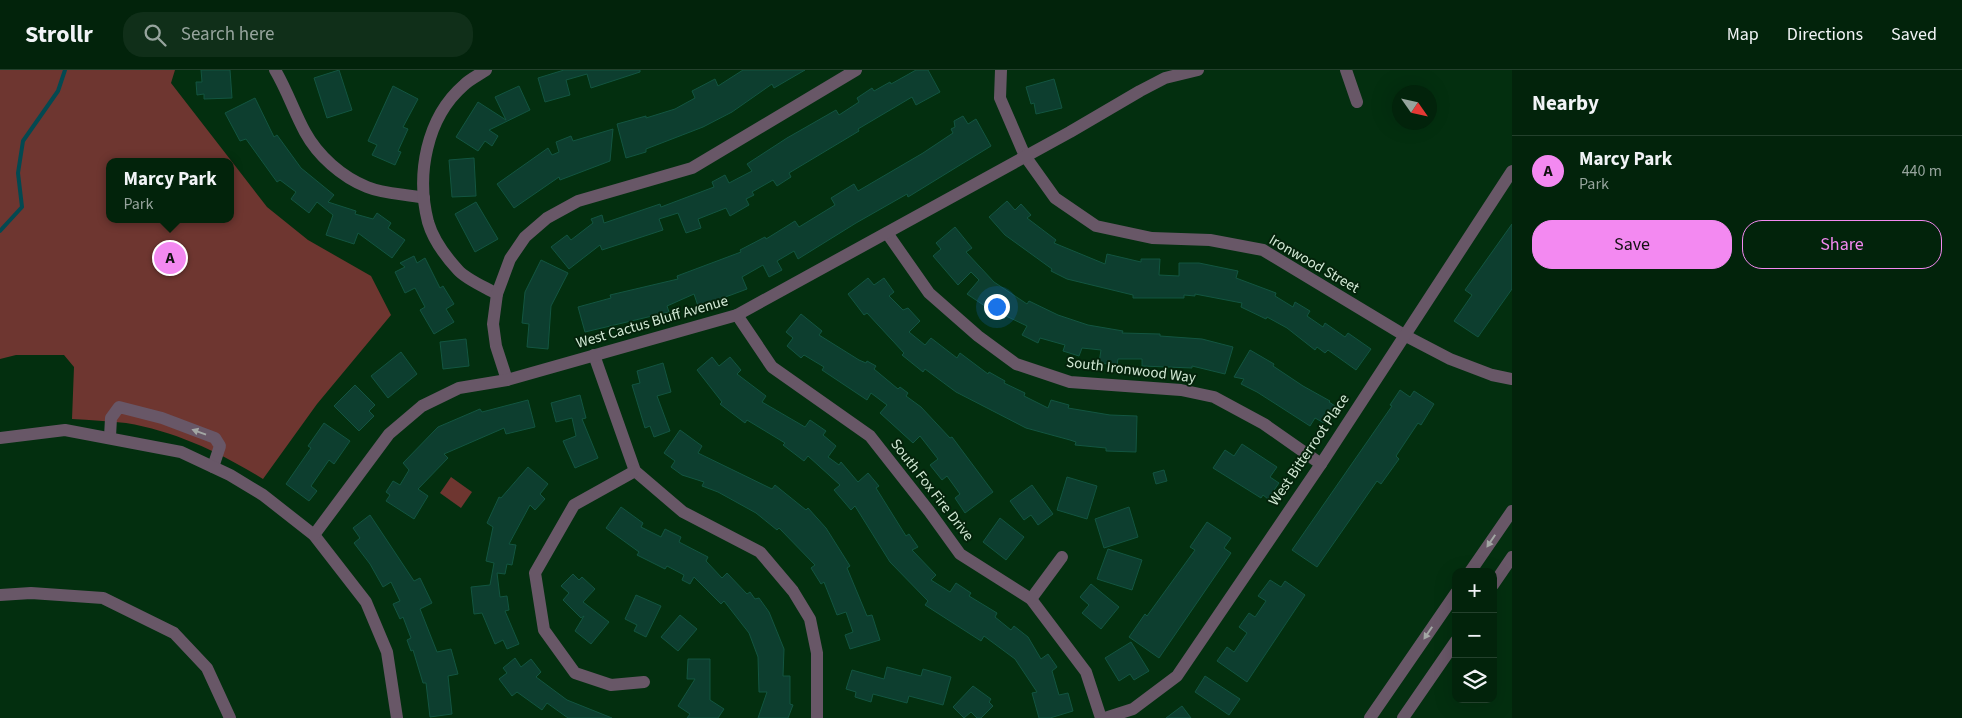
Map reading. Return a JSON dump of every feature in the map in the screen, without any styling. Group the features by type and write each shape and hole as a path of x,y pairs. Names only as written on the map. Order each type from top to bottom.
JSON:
{"street":[{"path":"275,70 288,92 305,132 322,156 343,173 368,188 424,198"},
{"path":"486,70 464,85 446,104 432,131 424,161 424,198 432,230 439,244 460,272 497,294"},
{"path":"507,380 496,346 493,324 497,294 510,259 524,237 547,218 578,201 692,168 856,70"},
{"name":"Ironwood Street","path":"1001,70 1000,98 1025,156 1055,198 1096,226 1152,238 1210,240 1263,250 1404,336 1450,359 1492,375 1512,379"},
{"name":"West Cactus Bluff Avenue","path":"314,535 389,434 422,406 459,388 507,380 737,315 1165,78 1198,70"},
{"path":"1346,70 1357,102"},
{"name":"West Bitterroot Place","path":"1105,718 1133,708 1177,676 1320,464 1512,171"},
{"name":"South Ironwood Way","path":"887,233 929,293 1016,364 1070,382 1181,390 1214,397 1264,424 1320,464"},
{"name":"South Fox Fire Drive","path":"737,315 772,367 870,436 960,554 1031,599 1086,672 1101,718"},
{"path":"594,354 635,471 683,512 760,552 793,590 810,619 817,653 817,718"},
{"path":"110,437 111,418 119,407 162,418 216,438 220,446 213,467"},
{"path":"0,438 65,430 110,437 181,452 213,467 263,495 314,535 366,602 387,652 397,718"},
{"path":"635,471 574,505 535,573 544,630 575,673 611,685 644,682"},
{"path":"1473,568 1512,511"},
{"path":"1031,599 1062,557"},
{"path":"1497,579 1512,557"},
{"path":"0,595 31,593 103,598 174,633 207,668 230,718"},
{"path":"1370,718 1452,599"},
{"path":"1403,718 1452,647"}],"shaded area":[{"path":"0,70 175,70 171,83 229,158 106,158 106,223 234,223 234,164 267,207 308,240 371,276 391,315 317,404 263,479 231,460 197,444 162,431 126,423 72,419 74,367 64,355 16,355 0,359"},
{"path":"451,477 472,492 461,508 440,493"}],"building":[{"path":"201,70 230,70 232,98 204,99 204,94 197,95 196,82 202,82"},
{"path":"339,70 352,110 327,118 314,78"},
{"path":"564,70 640,70 640,72 591,88 587,74 566,80 570,95 545,102 538,78"},
{"path":"743,70 805,70 774,88 772,84 732,112 703,127 646,149 646,152 626,158 617,124 675,109 695,98 692,91 715,79 718,86"},
{"path":"916,70 928,70 940,92 916,105 912,97 789,173 791,177 777,186 773,180 752,192 754,195 746,199 749,205 730,216 726,208 698,219 701,228 686,233 678,213 659,219 663,230 602,250 600,245 569,269 551,247 567,235 571,240 593,223 591,219 602,215 604,223 660,204 661,207 714,187 712,182 725,175 729,183 752,171 747,164 787,138 836,110 839,115 859,102 857,98 872,88 874,91"},
{"path":"1054,79 1062,108 1036,114 1034,103 1031,104 1026,87"},
{"path":"393,86 418,99 403,127 408,129 398,151 401,152 395,165 372,155 377,145 368,141"},
{"path":"519,86 530,110 489,130 498,136 492,146 485,141 478,151 456,137 478,102 506,120 495,97"},
{"path":"255,98 274,137 277,135 301,168 334,195 328,202 356,211 355,214 373,219 377,213 391,223 388,228 405,240 392,258 358,233 354,244 326,235 333,215 317,202 309,213 291,199 296,192 280,180 277,182 246,139 240,141 225,113"},
{"path":"963,116 968,124 976,119 991,146 908,197 907,194 798,259 794,251 777,261 782,270 769,277 763,265 742,277 747,289 698,306 694,294 667,306 669,312 585,332 578,307 611,298 610,295 678,279 677,276 741,252 740,250 765,237 766,239 795,221 799,227 835,205 831,198 854,184 858,191 953,133 951,129 955,127 954,121"},
{"path":"613,129 610,161 560,180 559,177 514,208 497,184 548,148 552,155 559,152 556,142 571,136 573,141"},
{"path":"474,158 476,196 452,197 449,160"},
{"path":"1007,201 1015,210 1021,204 1031,215 1027,218 1056,240 1054,243 1105,264 1107,254 1141,262 1141,259 1160,259 1159,275 1179,276 1179,263 1199,263 1238,271 1236,278 1276,293 1275,296 1293,307 1295,302 1310,311 1307,316 1323,327 1325,323 1345,337 1348,333 1371,349 1356,370 1328,350 1325,353 1317,347 1315,350 1287,328 1267,317 1266,319 1241,307 1242,303 1195,294 1195,296 1184,295 1184,298 1133,298 1133,295 1067,279 1051,271 1052,269 1005,235 989,217"},
{"path":"476,202 498,239 475,252 455,214"},
{"path":"1512,224 1512,289 1478,337 1454,321 1472,295 1465,290"},
{"path":"955,227 972,248 966,252 994,282 1027,304 1029,301 1058,315 1088,325 1123,331 1122,333 1160,334 1160,336 1202,339 1233,347 1225,374 1192,366 1192,368 1142,366 1142,359 1118,359 1117,365 1099,363 1101,350 1082,348 1079,356 1063,351 1065,345 1040,338 1038,343 1022,335 1027,326 1006,316 1004,319 967,294 979,280 971,272 958,285 933,256 941,249 936,243"},
{"path":"414,256 417,263 425,258 440,288 443,286 454,304 446,309 454,322 434,334 420,310 425,307 415,288 405,293 395,272 405,267 400,263"},
{"path":"541,260 568,273 551,306 548,349 527,347 529,324 522,323 525,292"},
{"path":"868,278 874,285 884,278 894,292 889,296 903,310 908,308 920,321 909,332 925,345 931,338 957,358 960,353 988,374 989,372 1005,381 1004,383 1025,393 1024,396 1048,408 1051,400 1069,405 1068,408 1110,415 1137,416 1136,452 1106,451 1106,448 1075,445 1076,442 1026,428 956,392 925,369 923,372 902,355 904,353 867,313 864,315 848,294"},
{"path":"801,314 822,331 819,335 859,360 866,363 867,361 876,366 874,369 898,389 900,387 908,393 906,396 921,407 950,438 952,437 993,492 965,513 955,498 960,494 947,476 942,480 930,465 938,459 920,436 913,443 880,413 887,405 871,393 867,400 822,370 824,367 804,355 801,358 787,346 793,338 786,332"},
{"path":"466,339 469,366 443,369 440,342"},
{"path":"1250,350 1274,364 1273,366 1303,386 1330,401 1335,406 1324,423 1315,418 1310,426 1241,384 1244,379 1234,377"},
{"path":"401,352 417,374 388,398 371,376"},
{"path":"712,357 719,366 730,357 741,370 737,374 766,396 762,402 805,427 810,420 826,431 823,435 836,446 828,457 839,465 841,462 858,482 868,473 879,486 876,488 906,536 909,534 918,547 912,550 936,575 931,580 950,592 956,583 971,593 969,596 997,613 995,617 1011,630 1014,626 1028,637 1041,659 1048,654 1057,667 1052,671 1059,695 1068,693 1073,711 1050,718 1039,718 1032,693 1037,692 1015,659 984,636 981,641 925,605 928,601 890,562 855,506 851,510 834,490 840,485 808,456 804,461 783,445 785,443 747,420 745,423 720,404 722,402 697,370"},
{"path":"663,363 671,392 657,396 670,431 654,437 650,426 645,428 632,385 640,383 637,371"},
{"path":"355,385 375,405 369,411 374,416 359,431 334,406"},
{"path":"1400,390 1410,397 1414,391 1434,404 1421,425 1418,423 1396,456 1399,459 1381,484 1377,481 1317,567 1292,550 1392,406 1390,405"},
{"path":"580,395 586,418 582,419 598,458 575,468 563,441 576,436 572,418 556,422 551,403"},
{"path":"528,400 535,427 506,434 504,428 444,454 448,458 418,489 428,496 414,519 386,501 390,495 386,492 393,481 400,485 409,470 403,463 438,427 480,409 482,412"},
{"path":"324,423 350,441 334,464 329,460 311,486 317,491 309,501 286,484 311,448 308,446"},
{"path":"680,430 702,446 698,453 772,489 775,485 806,510 808,508 826,528 850,566 847,568 867,616 872,615 880,640 850,649 845,635 853,632 846,612 837,615 824,582 821,584 811,568 815,565 779,528 777,530 756,513 718,492 702,486 704,482 682,475 671,467 675,461 664,453"},
{"path":"1242,444 1277,467 1270,477 1279,483 1268,499 1263,495 1261,498 1213,468 1225,450 1234,456"},
{"path":"528,467 548,484 540,494 545,499 535,510 530,505 509,544 516,545 512,565 507,564 505,574 497,573 500,597 507,596 509,610 505,611 519,644 507,649 503,640 495,644 482,613 474,614 471,587 490,585 494,563 486,561 493,527 487,523 499,497 501,498"},
{"path":"1164,470 1167,481 1156,484 1153,473"},
{"path":"1067,477 1097,486 1087,519 1057,510"},
{"path":"1032,485 1053,514 1038,525 1031,515 1024,520 1010,501"},
{"path":"621,507 643,523 641,527 661,537 665,529 681,537 679,542 708,557 706,561 722,578 727,573 747,594 750,592 755,599 759,598 769,612 784,649 783,676 790,676 790,704 793,705 788,718 758,718 767,692 759,692 758,657 749,633 724,601 721,604 694,577 690,584 682,580 684,575 667,566 665,569 637,555 639,552 606,528"},
{"path":"1129,507 1138,537 1104,548 1095,519"},
{"path":"370,515 414,581 420,578 432,603 420,609 437,652 451,649 458,674 448,676 452,714 430,717 426,683 423,683 413,650 411,651 407,640 411,638 403,617 400,619 393,604 400,601 391,582 383,587 370,564 354,543 360,538 353,528"},
{"path":"1000,518 1024,537 1006,560 983,542"},
{"path":"1207,522 1231,538 1224,548 1231,553 1159,658 1129,637 1145,614 1147,616 1195,550 1190,547"},
{"path":"1108,549 1142,560 1132,590 1097,579"},
{"path":"573,574 579,580 582,577 595,589 583,602 609,622 591,644 575,631 584,616 581,618 563,600 569,593 561,586"},
{"path":"1270,580 1281,587 1285,581 1305,595 1247,682 1217,661 1227,647 1234,652 1247,633 1239,627 1249,613 1255,617 1266,601 1258,596"},
{"path":"1091,584 1119,607 1101,629 1082,613 1089,605 1080,597"},
{"path":"636,595 661,606 646,637 634,631 637,625 625,619"},
{"path":"680,615 697,629 678,651 661,637"},
{"path":"1131,642 1149,671 1134,680 1130,674 1119,681 1105,658"},
{"path":"515,658 521,667 531,659 541,672 536,677 567,700 612,718 568,718 547,703 542,710 517,692 512,696 499,679 507,673 503,668"},
{"path":"688,659 710,659 710,700 724,709 718,718 687,718 690,714 678,706 695,679 687,679"},
{"path":"887,667 921,676 923,669 951,677 943,705 909,696 907,703 873,694 871,702 855,697 856,692 846,689 852,670 884,679"},
{"path":"1205,676 1240,699 1229,715 1195,692"},
{"path":"973,686 991,699 989,702 993,706 981,718 977,718 971,712 964,718 953,707"},
{"path":"1182,706 1191,718 1166,718"}],"waterway":[{"path":"0,231 22,207 18,173 23,141 58,91 65,70"}],"place":[{"name":"Marcy Park","path":"170,258"}]}
